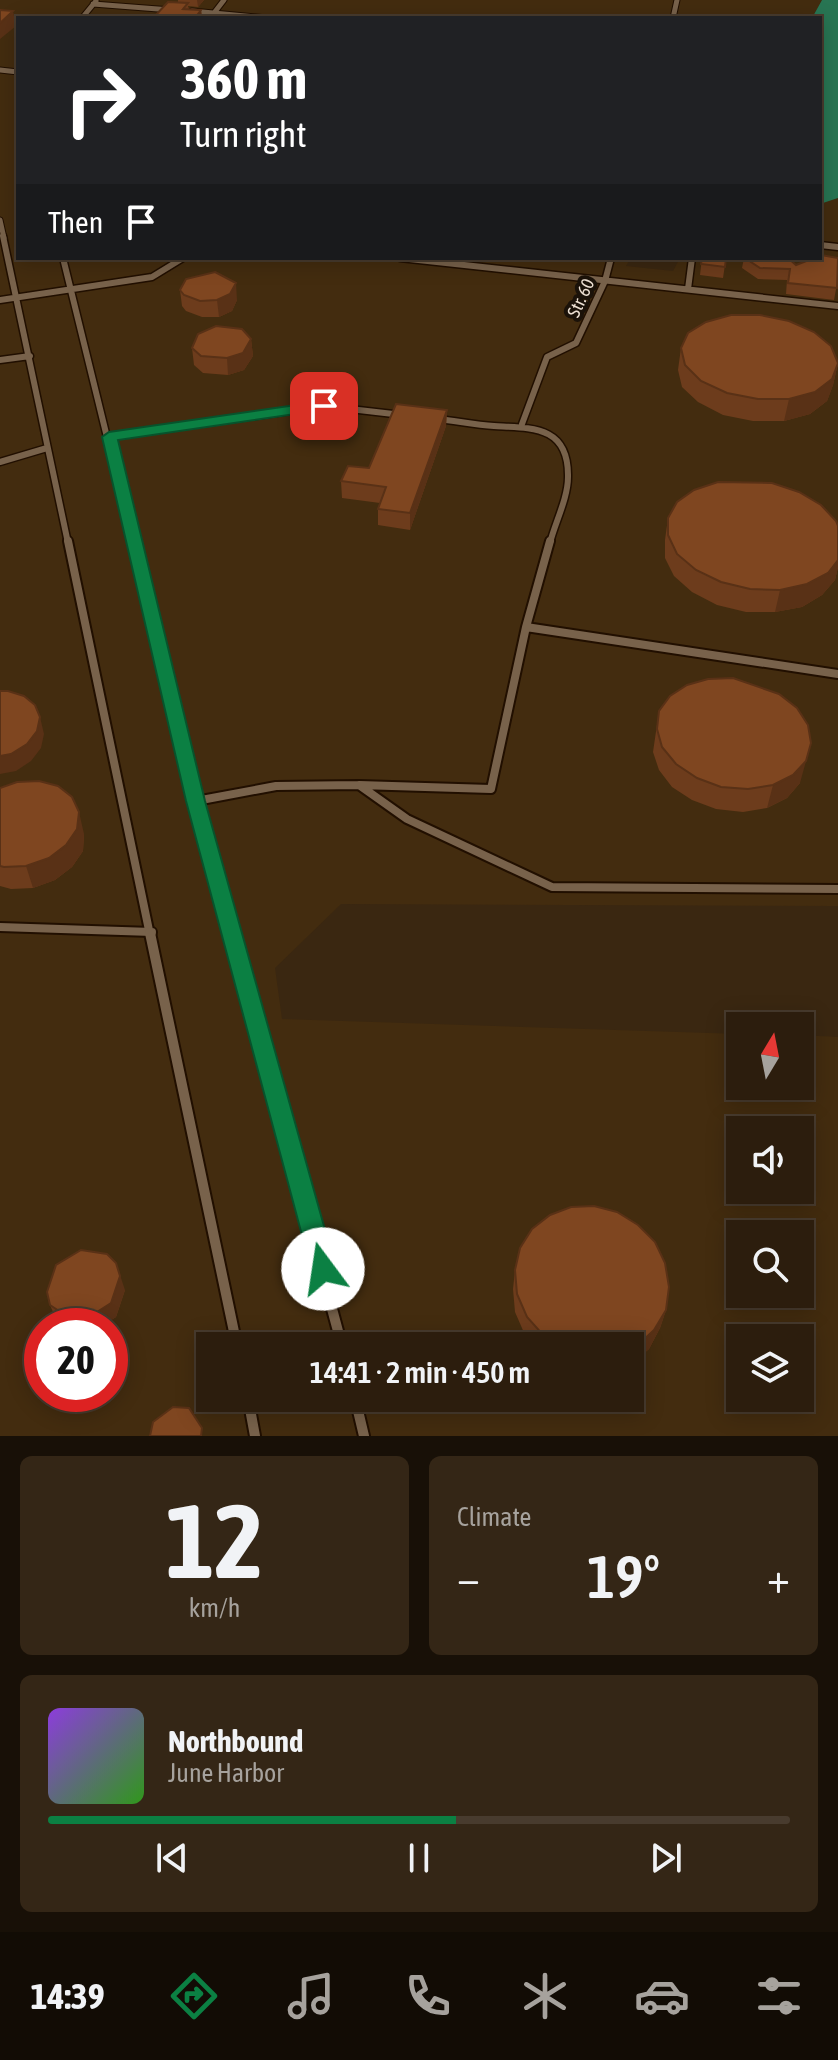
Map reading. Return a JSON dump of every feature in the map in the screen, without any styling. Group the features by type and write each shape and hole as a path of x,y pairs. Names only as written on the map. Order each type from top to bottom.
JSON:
{"lane":[{"path":"154,8 161,0"},
{"path":"214,13 224,0"},
{"path":"94,2 232,16"},
{"path":"0,220 234,1332"},
{"path":"64,260 196,801 338,1332"},
{"path":"0,300 152,277 180,260"},
{"path":"418,260 838,306"},
{"name":"Str. 60","path":"522,424 547,357 576,343 605,281 610,260"},
{"path":"688,289 692,260"},
{"path":"0,360 30,356"},
{"path":"109,437 324,406 418,417"},
{"path":"196,801 276,786 491,789 526,627 568,478 563,452 545,430 522,424 496,426 434,418"},
{"path":"0,462 47,448"},
{"path":"526,627 838,674"},
{"path":"359,785 407,819 552,887 838,889"},
{"path":"0,927 152,932"},
{"path":"251,1412 255,1436"},
{"path":"358,1412 364,1436"}],"shaded area":[{"path":"0,0 822,0 813,16 16,16 16,260 630,260 626,266 673,271 679,260 822,260 822,203 838,198 838,906 341,904 275,968 282,1019 726,1034 726,1100 814,1100 814,1036 838,1037 838,1436 0,1436"}],"green space":[{"path":"822,0 838,0 838,198 822,203 822,16 813,16"}],"building":[{"path":"168,2 188,3 183,9 201,10 196,16 155,16"},
{"path":"0,10 13,11 0,23"},
{"path":"822,255 838,258 837,288 788,283 790,269 760,268 748,260 790,260 796,265 809,260 822,260"},
{"path":"702,260 726,260 725,267 701,264"},
{"path":"215,272 236,283 230,294 217,300 200,301 184,295 180,290 186,279"},
{"path":"731,315 760,315 789,321 814,332 831,346 838,363 832,379 815,392 789,399 758,399 727,393 701,381 685,365 681,348 688,333 706,322"},
{"path":"216,326 242,329 251,339 243,353 227,358 201,356 192,348 198,334"},
{"path":"396,404 447,410 410,513 378,509 386,487 341,481 348,466 369,468"},
{"path":"718,482 772,483 799,492 821,505 838,526 838,560 828,573 807,584 780,590 750,589 721,582 696,570 677,554 668,535 668,518 677,502 694,490"},
{"path":"733,678 779,694 797,708 808,725 811,743 806,761 793,775 773,785 748,789 721,787 697,778 676,764 662,747 657,729 659,711 670,696 687,685 708,679"},
{"path":"0,691 24,696 35,705 40,717 37,731 27,744 11,754 0,756"},
{"path":"39,781 58,786 72,797 79,812 77,829 66,845 49,858 26,866 0,866 0,788 17,782"},
{"path":"594,1206 617,1212 638,1225 655,1242 665,1263 669,1287 666,1310 644,1339 644,1332 540,1332 527,1317 517,1294 515,1270 520,1248 532,1229 550,1215 571,1207"},
{"path":"81,1250 107,1254 116,1263 120,1276 111,1303 103,1308 54,1308 50,1305 47,1292 56,1265"},
{"path":"173,1407 189,1408 202,1428 201,1436 150,1436 153,1422"}],"route":[{"path":"323,1269 196,801 109,437 324,406"}]}
